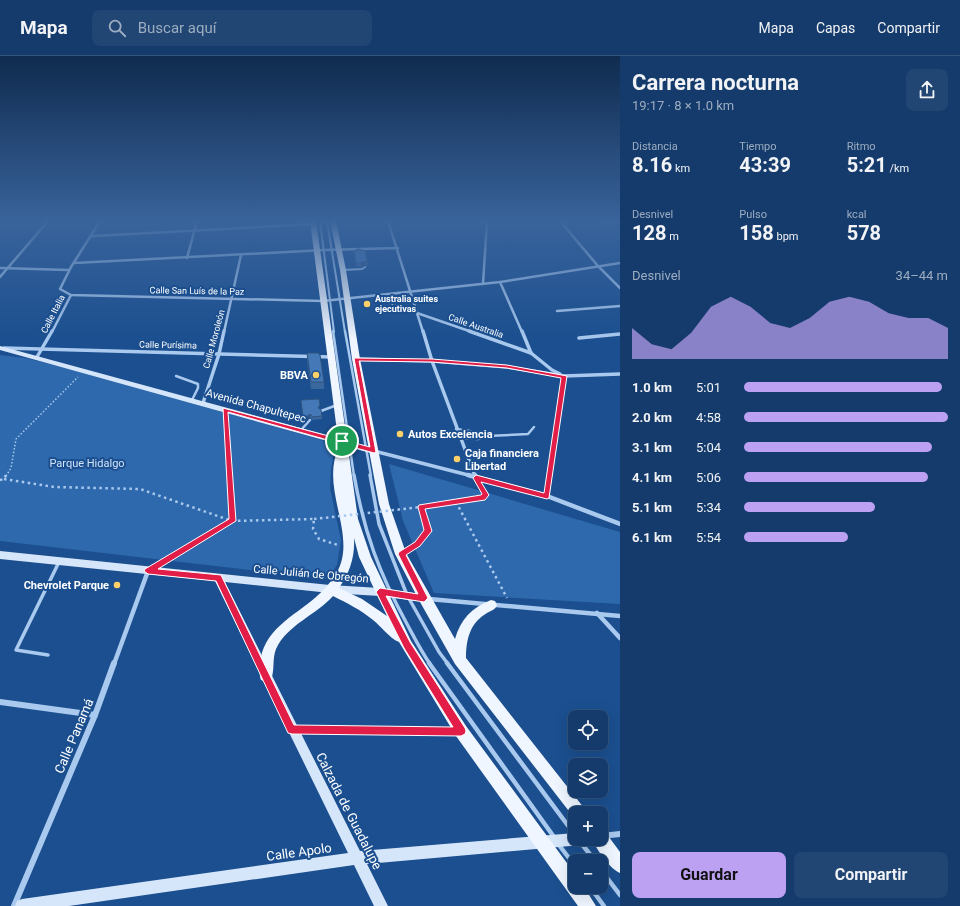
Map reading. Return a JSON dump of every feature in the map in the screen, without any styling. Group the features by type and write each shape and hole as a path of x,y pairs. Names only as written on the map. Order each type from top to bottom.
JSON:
{"main road":[{"path":"322,261 331,356 337,405 345,443 353,519 365,557 385,592 407,645"},
{"path":"340,261 343,270 343,299 356,359 369,449 384,504 401,554 424,598 460,660 574,806"},
{"path":"266,675 268,654 275,638 320,600 337,582 343,571 348,548 348,534 338,483 337,466 345,443"},
{"path":"330,589 364,606 394,630 407,645 461,731 550,842 588,906"},
{"path":"460,660 460,639 466,625 474,614 491,605"},
{"path":"606,846 620,865"}],"street":[{"path":"0,277 14,261"},
{"path":"74,263 127,261"},
{"name":"Calle Moroleón","path":"203,403 219,354 240,261"},
{"path":"401,261 432,361 456,429 476,478"},
{"path":"483,284 484,261"},
{"path":"593,261 620,288"},
{"name":"Calle Italia","path":"37,357 43,349 71,295 60,289 62,280 74,263"},
{"name":"Calle San Luís de la Paz","path":"71,295 326,300 410,293 500,282 598,266 620,264"},
{"path":"0,268 69,270"},
{"path":"500,282 531,353 552,370 564,376"},
{"path":"557,311 620,306"},
{"name":"Calle Australia","path":"417,313 531,353"},
{"path":"579,338 620,334"},
{"name":"Calle Purísima","path":"2,348 331,356"},
{"name":"Avenida Chapultepec","path":"2,348 37,357 83,372 547,496 620,524"},
{"path":"356,359 432,361 507,367 564,376 620,374"},
{"path":"547,496 564,376"},
{"name":"Calle Julián de Obregón","path":"0,555 330,589 385,592 424,598 491,605 620,616"},
{"name":"Calle Panamá","path":"14,906 96,715 148,571"},
{"name":"Calzada de Guadalupe","path":"218,578 381,906"},
{"path":"597,613 620,638"},
{"path":"0,702 96,715"},
{"path":"292,729 461,731"},
{"path":"608,836 620,834"},
{"name":"Calle Apolo","path":"22,906 358,858 568,840"}],"lane":[{"path":"338,261 369,449 379,524 407,595 439,652 568,826"},
{"path":"343,270 362,269 365,267"},
{"path":"326,300 345,443"},
{"path":"176,376 198,384 198,388 192,400"},
{"path":"321,411 337,405"},
{"path":"301,430 310,420"},
{"path":"460,438 478,439 487,436 516,436 528,434 534,427"},
{"path":"456,429 476,432 487,436"},
{"path":"48,655 16,650 59,562"},
{"path":"385,592 425,657 550,842 568,859"},
{"path":"608,879 620,895"},
{"path":"595,894 604,906"}],"path":[{"path":"371,297 417,313"},
{"path":"4,479 11,468 16,439 83,372"},
{"path":"225,409 232,521"},
{"path":"0,480 4,479 54,487 140,489 232,521 314,519 377,513 482,498 486,495 476,478"},
{"path":"456,502 511,606"},
{"path":"401,554 418,544 428,531 421,507"},
{"path":"314,519 313,529 319,538 348,548"},
{"path":"148,571 232,521"}],"green space":[{"name":"Parque Hidalgo","path":"0,355 25,358 83,372 335,444 330,488 341,540 337,565 328,579 0,541"},
{"path":"389,464 620,532 620,604 434,593 403,521"}],"building":[{"path":"356,261 367,261 368,263 366,261 356,263"},
{"name":"BBVA","path":"307,353 318,353 320,355 324,382 311,382"},
{"path":"319,399 320,405 318,408 321,410 322,416 313,417 310,414 303,417 301,400"}],"place":[{"name":"Australia suites ejecutivas","path":"367,304"},
{"name":"BBVA","path":"316,375"},
{"name":"Autos Excelencia","path":"400,434"},
{"name":"Caja financiera Libertad","path":"457,459"},
{"name":"Chevrolet Parque","path":"117,585"}],"route":[{"path":"356,359 432,361 507,367 534,370 564,376 547,496 476,478 486,495 482,498 421,507 428,531 418,544 401,554 424,598 380,592 407,645 461,731 292,729 218,578 148,571 232,521 225,409 342,441 374,451 356,359"}]}
